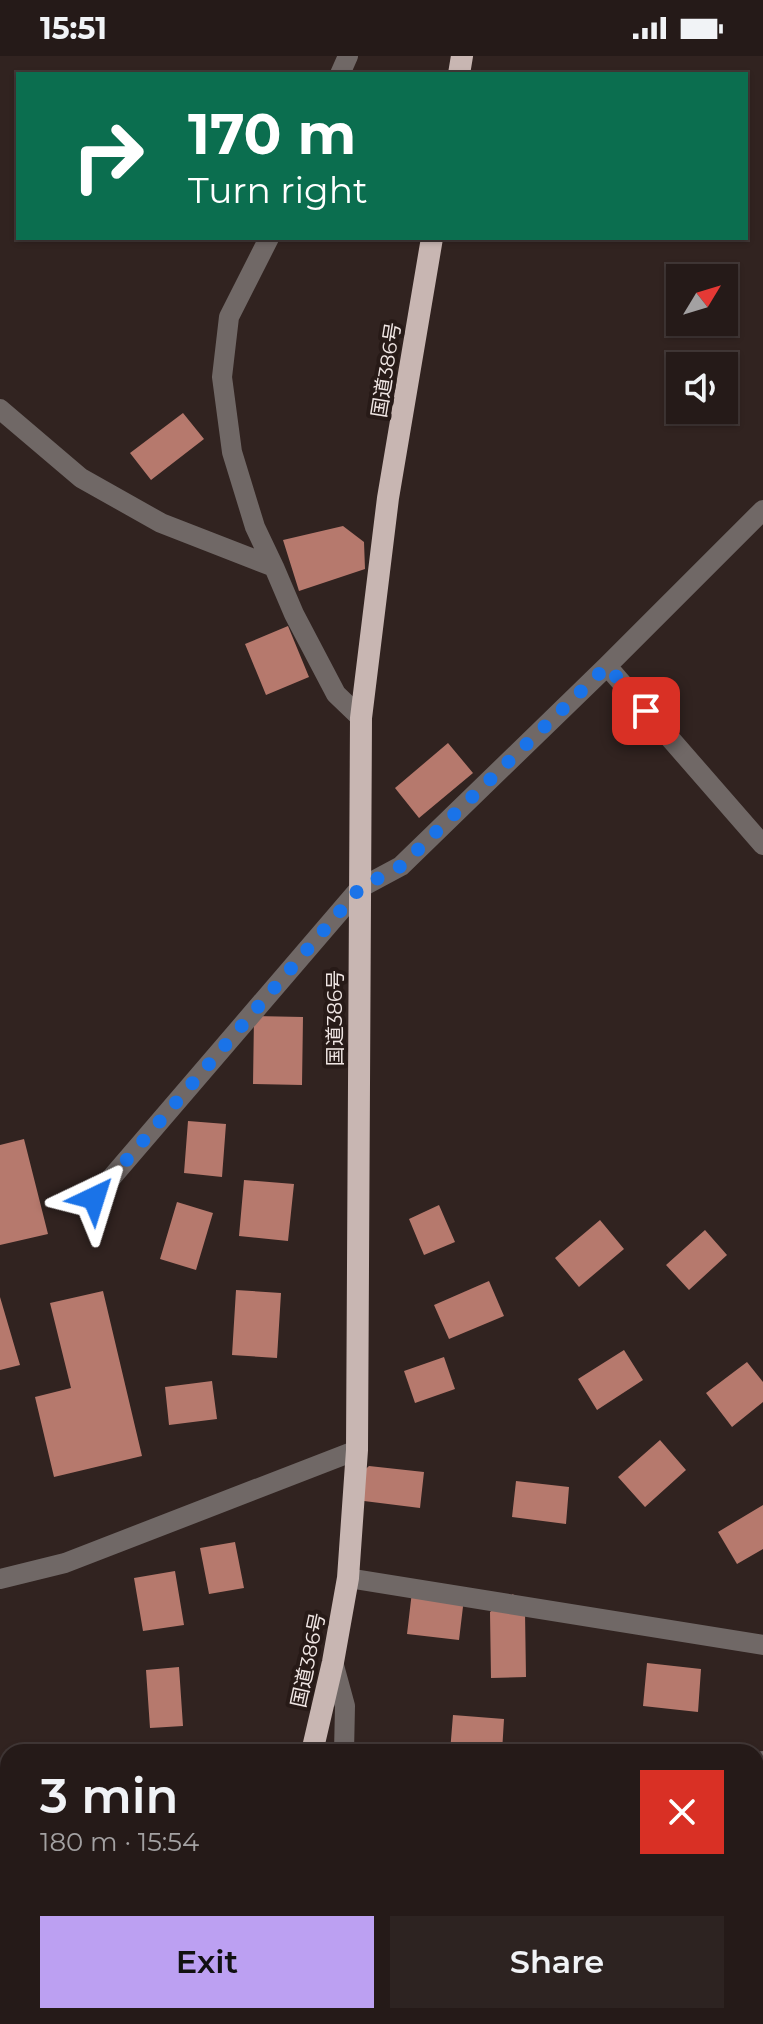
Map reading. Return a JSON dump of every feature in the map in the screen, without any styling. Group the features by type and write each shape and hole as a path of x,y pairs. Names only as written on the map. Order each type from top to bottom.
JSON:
{"highway":[{"name":"国道386号","path":"314,1744 348,1578 357,1450 361,718 388,498 432,240"}],"street":[{"path":"268,240 229,317 222,377 232,452 255,527 294,614 336,694 361,718"},
{"path":"0,409 81,478 161,523 274,567"},
{"path":"94,1198 360,888 401,866 763,510"},
{"path":"607,666 763,845"},
{"path":"0,1579 65,1563 357,1450"},
{"path":"348,1578 763,1645"},
{"path":"333,1662 345,1706 344,1744"}],"building":[{"path":"183,413 204,439 151,480 130,453"},
{"path":"343,526 364,542 365,569 299,591 283,540"},
{"path":"288,626 309,677 266,695 245,644"},
{"path":"448,743 473,773 419,818 395,788"},
{"path":"254,1016 303,1017 302,1085 253,1084"},
{"path":"188,1121 226,1124 222,1177 184,1173"},
{"path":"24,1139 48,1234 0,1245 0,1145"},
{"path":"244,1180 294,1184 288,1241 239,1236"},
{"path":"177,1202 213,1213 196,1270 160,1259"},
{"path":"439,1205 455,1242 424,1255 409,1219"},
{"path":"600,1220 624,1249 579,1287 555,1258"},
{"path":"705,1230 727,1255 689,1290 666,1265"},
{"path":"489,1281 504,1316 449,1339 434,1305"},
{"path":"236,1290 281,1293 277,1358 232,1355"},
{"path":"103,1291 142,1456 54,1477 35,1397 71,1388 50,1303"},
{"path":"0,1297 20,1365 0,1370"},
{"path":"624,1350 643,1380 597,1410 578,1379"},
{"path":"444,1357 455,1389 415,1403 404,1371"},
{"path":"747,1362 763,1382 763,1402 732,1427 706,1393"},
{"path":"212,1381 217,1419 169,1425 165,1387"},
{"path":"660,1440 686,1470 645,1507 618,1477"},
{"path":"369,1466 424,1472 420,1508 364,1501 351,1482"},
{"path":"516,1481 569,1487 566,1524 512,1517"},
{"path":"763,1505 763,1549 737,1564 718,1532"},
{"path":"235,1542 244,1588 209,1594 200,1548"},
{"path":"175,1571 184,1625 143,1631 134,1578"},
{"path":"413,1583 465,1590 459,1640 407,1634"},
{"path":"513,1594 525,1612 526,1677 491,1678 490,1612"},
{"path":"647,1663 701,1669 698,1712 643,1706"},
{"path":"179,1667 183,1726 150,1728 146,1670"},
{"path":"453,1715 504,1719 502,1744 451,1744"}],"route":[{"path":"94,1198 360,888 401,866 607,666 646,711"}]}
